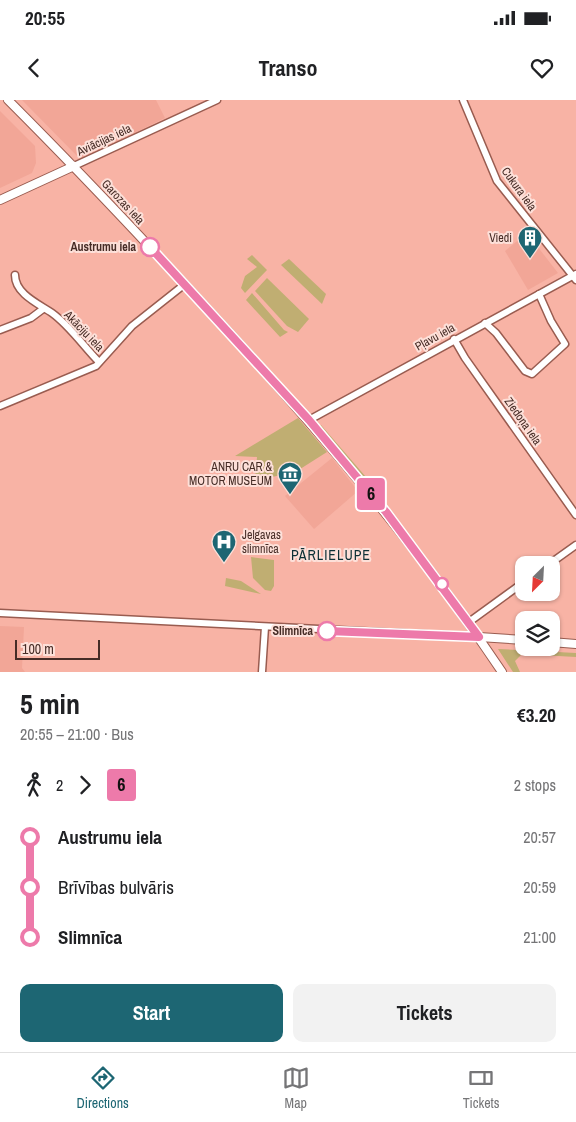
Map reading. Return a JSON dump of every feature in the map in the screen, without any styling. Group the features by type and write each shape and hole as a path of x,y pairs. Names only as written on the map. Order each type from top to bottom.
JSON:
{"main road":[{"name":"Garozas iela","path":"8,100 74,166 309,420 397,525 469,622 502,672"},
{"name":"Aviācijas iela","path":"0,200 74,166"},
{"path":"479,637 515,639"},
{"path":"560,643 576,644"}],"street":[{"name":"Aviācijas iela","path":"74,166 217,100"},
{"name":"Cukura iela","path":"463,100 497,181 575,277"},
{"name":"Akāciju iela","path":"15,275 15,280 20,288 44,309 52,313 99,362"},
{"name":"Pļavu iela","path":"309,420 454,339 575,277"},
{"path":"0,406 83,372 99,362 132,326 184,284"},
{"path":"485,323 496,333 525,371 532,374 566,344 551,322 539,294"},
{"path":"0,330 31,318 44,309"},
{"name":"Ziedoņa iela","path":"454,339 465,358 576,515"},
{"path":"560,557 576,546"},
{"path":"469,622 515,589"},
{"path":"0,614 479,637"},
{"path":"262,672 265,627"}],"shaded area":[{"path":"22,100 156,100 165,118 80,159"},
{"path":"0,111 35,146 36,163 32,173 0,188"},
{"path":"527,233 558,273 528,290 505,251"},
{"path":"252,255 267,270 245,293 241,288 245,276 257,267 247,259"},
{"path":"289,259 326,294 322,304 281,265"},
{"path":"267,278 309,319 298,332 287,326 255,291"},
{"path":"252,293 284,330 288,332 280,337 246,300"},
{"path":"298,418 327,452 297,471 260,480 255,479 257,457 235,456"},
{"path":"321,425 366,477 364,479 319,426"},
{"path":"332,458 358,491 314,529 285,496"},
{"path":"251,557 274,560 274,586 271,591 265,590 253,578"},
{"path":"226,578 241,581 261,594 225,586"},
{"path":"0,626 24,627 22,668 25,672 0,672"},
{"path":"498,649 515,650 515,656 520,656 515,661 520,672 513,672"},
{"path":"560,652 576,653 576,657 558,656 560,656"}],"bus line":[{"name":"6","path":"150,247 309,420 419,553 479,637 327,631"}],"place":[{"name":"Austrumu iela","path":"150,247"},
{"name":"Viedi","path":"530,259"},
{"name":"ANRU CAR & MOTOR MUSEUM","path":"290,495"},
{"name":"Jelgavas slimnīca","path":"224,563"},
{"name":"Slimnīca","path":"327,631"}],"district":[{"name":"PĀRLIELUPE","path":"331,555"}]}
